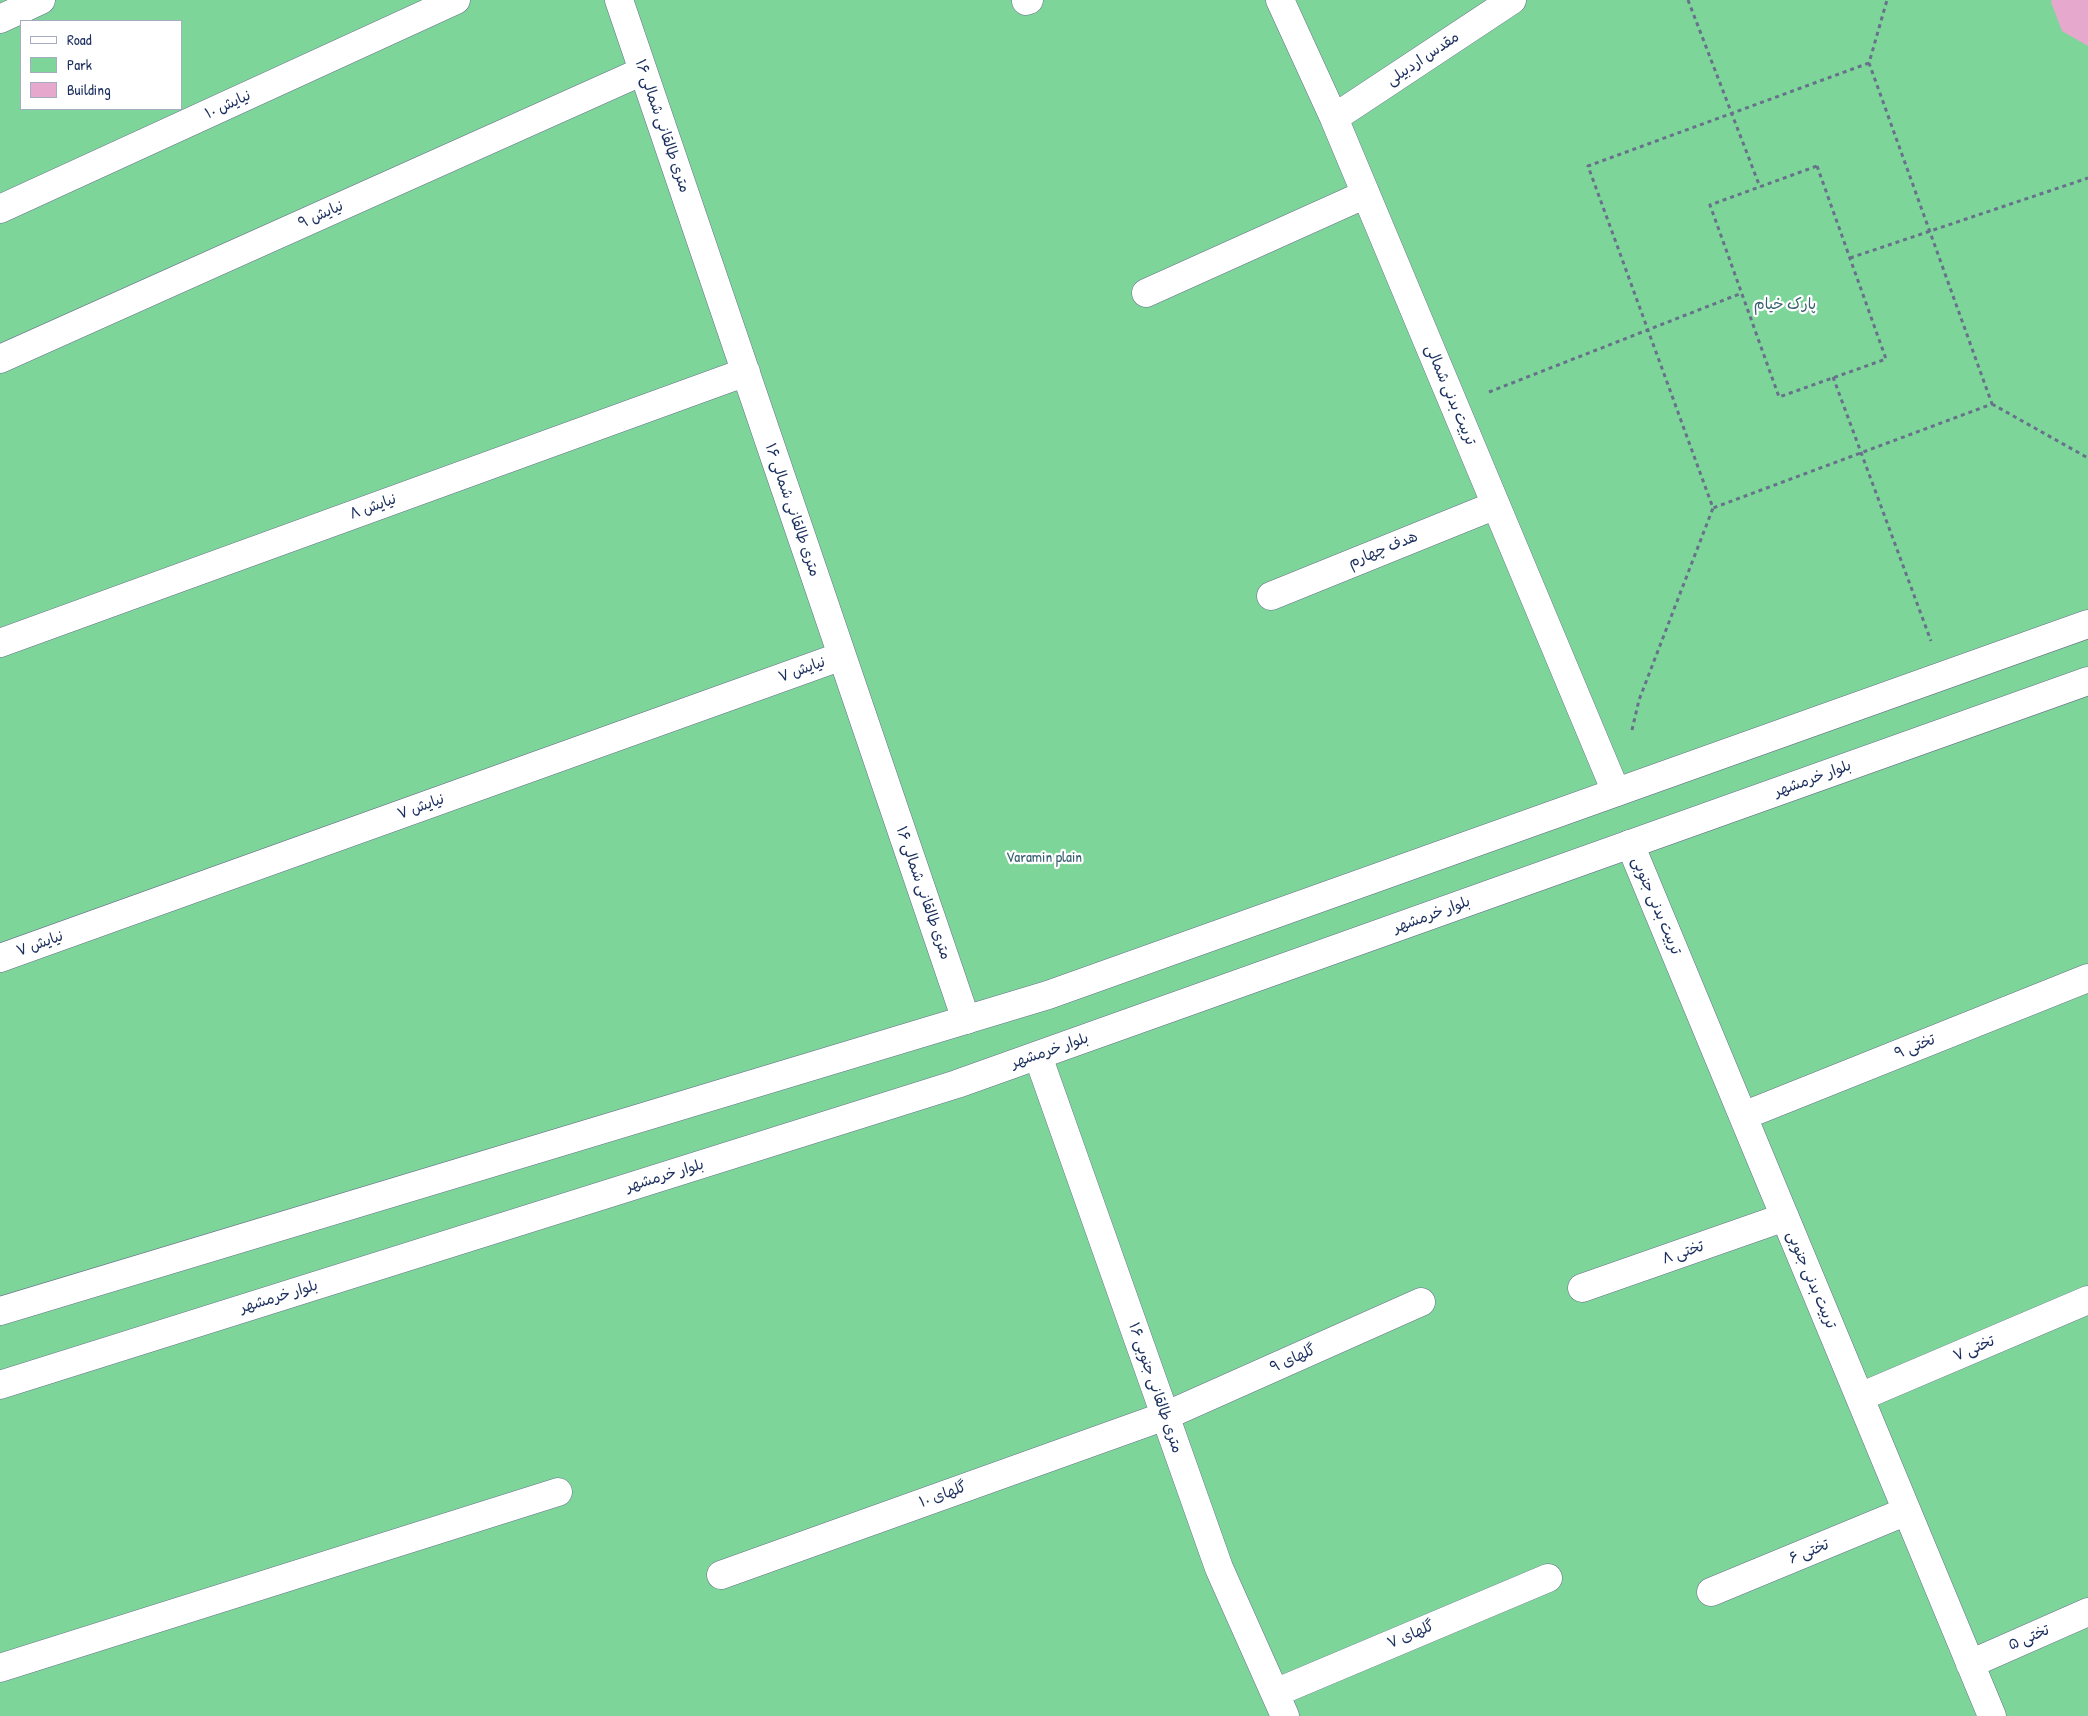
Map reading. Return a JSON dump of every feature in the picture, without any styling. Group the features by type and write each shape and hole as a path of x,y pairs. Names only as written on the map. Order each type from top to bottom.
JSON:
{"street":[{"path":"0,19 41,0"},
{"name":"نیایش ۱۰","path":"0,209 456,0"},
{"name":"۱۶ متری طالقانی شمالی","path":"619,0 966,1020"},
{"name":"تربیت بدنی شمالی","path":"1280,0 1334,118 1616,792"},
{"name":"مقدس اردبیلی","path":"1334,118 1512,0"},
{"name":"نیایش ۹","path":"0,359 643,71"},
{"path":"1146,293 1366,194"},
{"name":"نیایش ۸","path":"0,643 746,372"},
{"name":"هدف چهارم","path":"1271,596 1496,505"},
{"path":"0,1311 1048,995 2088,624"},
{"name":"نیایش ۷","path":"0,958 842,656"},
{"name":"بلوار خرمشهر","path":"0,1385 957,1084 2088,681"},
{"name":"تربیت بدنی جنوبی","path":"1630,844 1992,1716"},
{"name":"تختی ۹","path":"1743,1116 2088,978"},
{"name":"۱۶ متری طالقانی جنوبی","path":"1038,1056 1218,1568 1280,1704"},
{"name":"تختی ۸","path":"1582,1288 1785,1217"},
{"name":"تختی ۷","path":"1860,1397 2088,1300"},
{"name":"گلهای ۹","path":"1165,1416 1421,1302"},
{"name":"گلهای ۱۰","path":"721,1575 1165,1416"},
{"path":"0,1668 558,1492"},
{"name":"تختی ۶","path":"1711,1592 1906,1511"},
{"name":"گلهای ۷","path":"1280,1704 1548,1578"},
{"name":"تختی ۵","path":"1970,1664 2088,1612"}],"path":[{"path":"1688,0 1730,114 1760,187"},
{"path":"1887,0 1869,63 1992,404 2088,458"},
{"path":"1630,737 1639,700 1713,508 1588,166 1869,63"},
{"path":"1817,166 1886,358 1779,397 1710,204 1760,187 1817,166"},
{"path":"1850,258 2088,178"},
{"path":"1455,406 1742,293"},
{"path":"1833,377 1944,675"},
{"path":"1713,508 1992,404"}],"green space":[{"name":"Varamin plain","path":"0,0 2088,0 2088,1716 0,1716"}],"building":[{"path":"2052,0 2088,0 2088,46 2062,31 2051,2"}],"park label":[{"name":"پارک خیام","path":"1785,305"}]}
